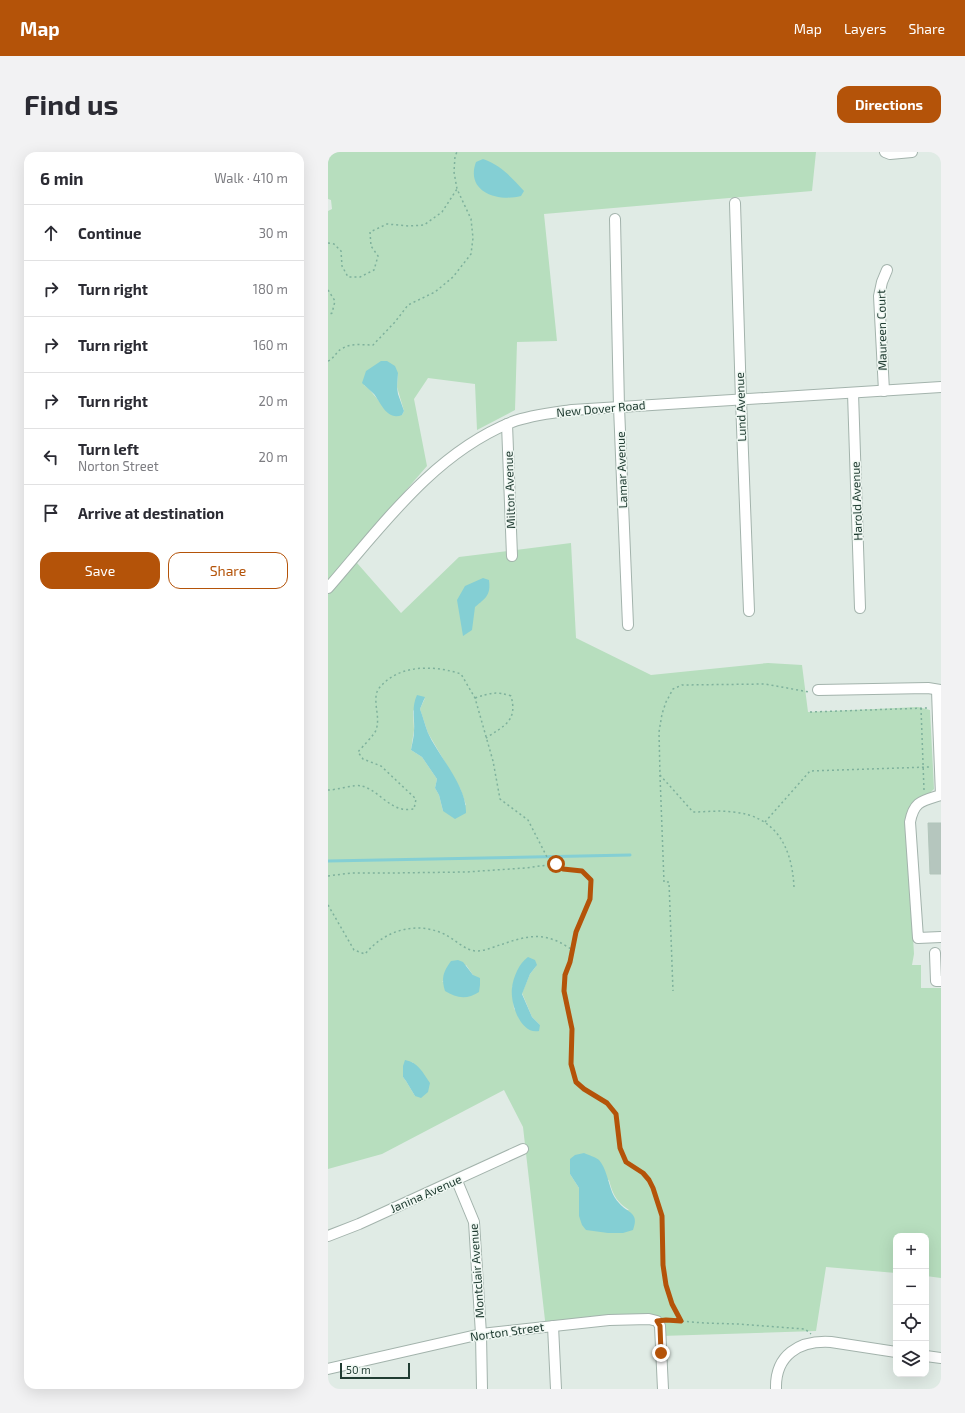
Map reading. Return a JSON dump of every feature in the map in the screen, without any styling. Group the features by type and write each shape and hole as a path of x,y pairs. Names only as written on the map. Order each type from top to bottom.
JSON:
{"street":[{"path":"885,152 890,154 912,152"},
{"name":"Lund Avenue","path":"735,203 749,611"},
{"name":"Lamar Avenue","path":"615,219 619,407 628,625"},
{"name":"Maureen Court","path":"884,391 879,296 882,282 887,270"},
{"name":"New Dover Road","path":"328,588 412,493 440,466 472,443 508,424 524,418 547,414 619,407 941,388"},
{"name":"Harold Avenue","path":"853,393 860,608"},
{"name":"Milton Avenue","path":"508,424 512,556"},
{"path":"814,691 928,688 939,690 941,795 920,802 912,811 910,822 918,938 941,937"},
{"path":"935,953 936,981 941,981"},
{"name":"Janina Avenue","path":"328,1236 359,1224 456,1181 523,1149"},
{"name":"Montclair Avenue","path":"456,1181 474,1222 481,1334 482,1389"},
{"name":"Norton Street","path":"328,1369 481,1334 609,1320 649,1318 657,1321"},
{"path":"657,1321 660,1326 663,1389"},
{"path":"553,1326 556,1389"},
{"path":"776,1389 776,1380 782,1362 797,1347 804,1344 822,1341 893,1352"},
{"path":"929,1356 941,1358"}],"path":[{"path":"328,361 333,359 341,348 355,345 373,345 395,322 408,305 435,292 453,277 471,254 471,219 457,189 454,172 455,156 457,152"},
{"path":"328,243 334,244 341,251 342,266 348,276 360,276 374,270 378,256 371,246 370,232 387,224 409,226 424,225 442,212 457,189"},
{"path":"328,290 336,301 332,313 328,315"},
{"path":"328,790 337,790 360,785 402,809 414,809 416,799 381,766 363,758 358,752 375,732 378,720 375,696 379,687 390,678 408,670 428,668 447,669 461,674 476,698 493,761 500,799 528,820 546,856 563,869 582,871 591,880 590,899 576,932 573,950 565,975 564,991 572,1029 571,1064 576,1082 584,1089 607,1103 616,1114 620,1148 626,1162 643,1173 651,1184 662,1216 663,1265 666,1285 672,1304 681,1321"},
{"path":"673,991 669,882 664,882 659,732 662,714 670,694 677,686 682,685 765,684 814,691"},
{"path":"476,698 492,693 501,693 511,696 514,707 510,720 486,738"},
{"path":"921,708 924,794"},
{"path":"810,712 927,708"},
{"path":"765,822 810,771 934,767"},
{"path":"660,775 693,812 731,811 757,817 765,822 778,834 786,846 792,866 794,887"},
{"path":"328,876 351,872 466,872 525,868 556,864"},
{"path":"328,905 354,950 365,954 373,944 390,934 417,927 444,934 462,945 476,951 492,948 523,937 553,939 573,950"},
{"path":"657,1321 666,1320 738,1324 805,1330 811,1333"}],"green space":[{"path":"328,152 816,152 812,191 544,214 557,341 517,342 515,410 477,430 475,384 428,378 414,399 427,466 350,555 401,613 459,557 571,543 576,638 651,675 768,663 802,665 808,712 918,707 930,710 934,789 906,816 914,954 912,965 921,965 921,988 941,988 941,1278 929,1276 929,1233 893,1233 893,1273 826,1267 816,1331 661,1336 661,1321 546,1329 523,1127 504,1090 382,1154 328,1169 328,211 332,209 331,200 328,199","holes":["398,373 397,387 404,411 402,415 379,401 364,385","425,698 420,709 428,733 460,788 466,805 443,811 439,795 435,788 437,779 422,757 411,750 414,730 413,711","466,965 473,975 442,982","537,965 530,974 522,993 532,1017 540,1025 514,1009 512,987","413,1062 415,1096 406,1081 403,1077","570,1174 609,1180 616,1197 621,1204 629,1210 579,1216 579,1188"]}],"water":[{"path":"483,159 501,168 524,191 521,196 494,196 479,188 475,181 474,172 476,162"},
{"path":"381,361 387,361 395,366 398,373 398,394 404,411 402,415 392,416 388,413 374,394 362,383 366,371"},
{"path":"483,578 489,580 487,596 475,607 472,630 463,636 457,600 465,586"},
{"path":"417,695 425,697 420,709 428,733 452,772 462,792 466,813 455,819 443,811 439,795 435,788 437,779 422,757 411,750 414,733 414,704"},
{"path":"528,957 535,960 537,965 530,974 522,994 532,1017 540,1025 539,1031 532,1031 526,1028 518,1016 513,1001 512,988 515,975 519,967"},
{"path":"458,960 463,962 473,975 480,978 479,992 475,995 457,997 445,991 443,979 446,968 451,961"},
{"path":"405,1060 410,1061 417,1066 430,1083 428,1092 421,1098 415,1096 403,1077 403,1066"},
{"path":"584,1153 598,1159 601,1163 615,1198 634,1216 635,1224 633,1230 623,1233 608,1233 586,1230 582,1225 579,1216 579,1188 570,1174 570,1159 575,1155"}],"building":[{"path":"928,823 941,823 941,874 930,874"}],"waterway":[{"path":"328,861 630,855"}],"route":[{"path":"556,864 563,869 582,871 591,880 590,899 585,914 576,932 570,962 565,975 564,991 572,1029 571,1064 576,1082 584,1089 607,1103 616,1114 620,1148 626,1162 643,1173 649,1180 662,1216 663,1265 666,1285 672,1304 681,1321 657,1321 660,1326 661,1353"}]}
